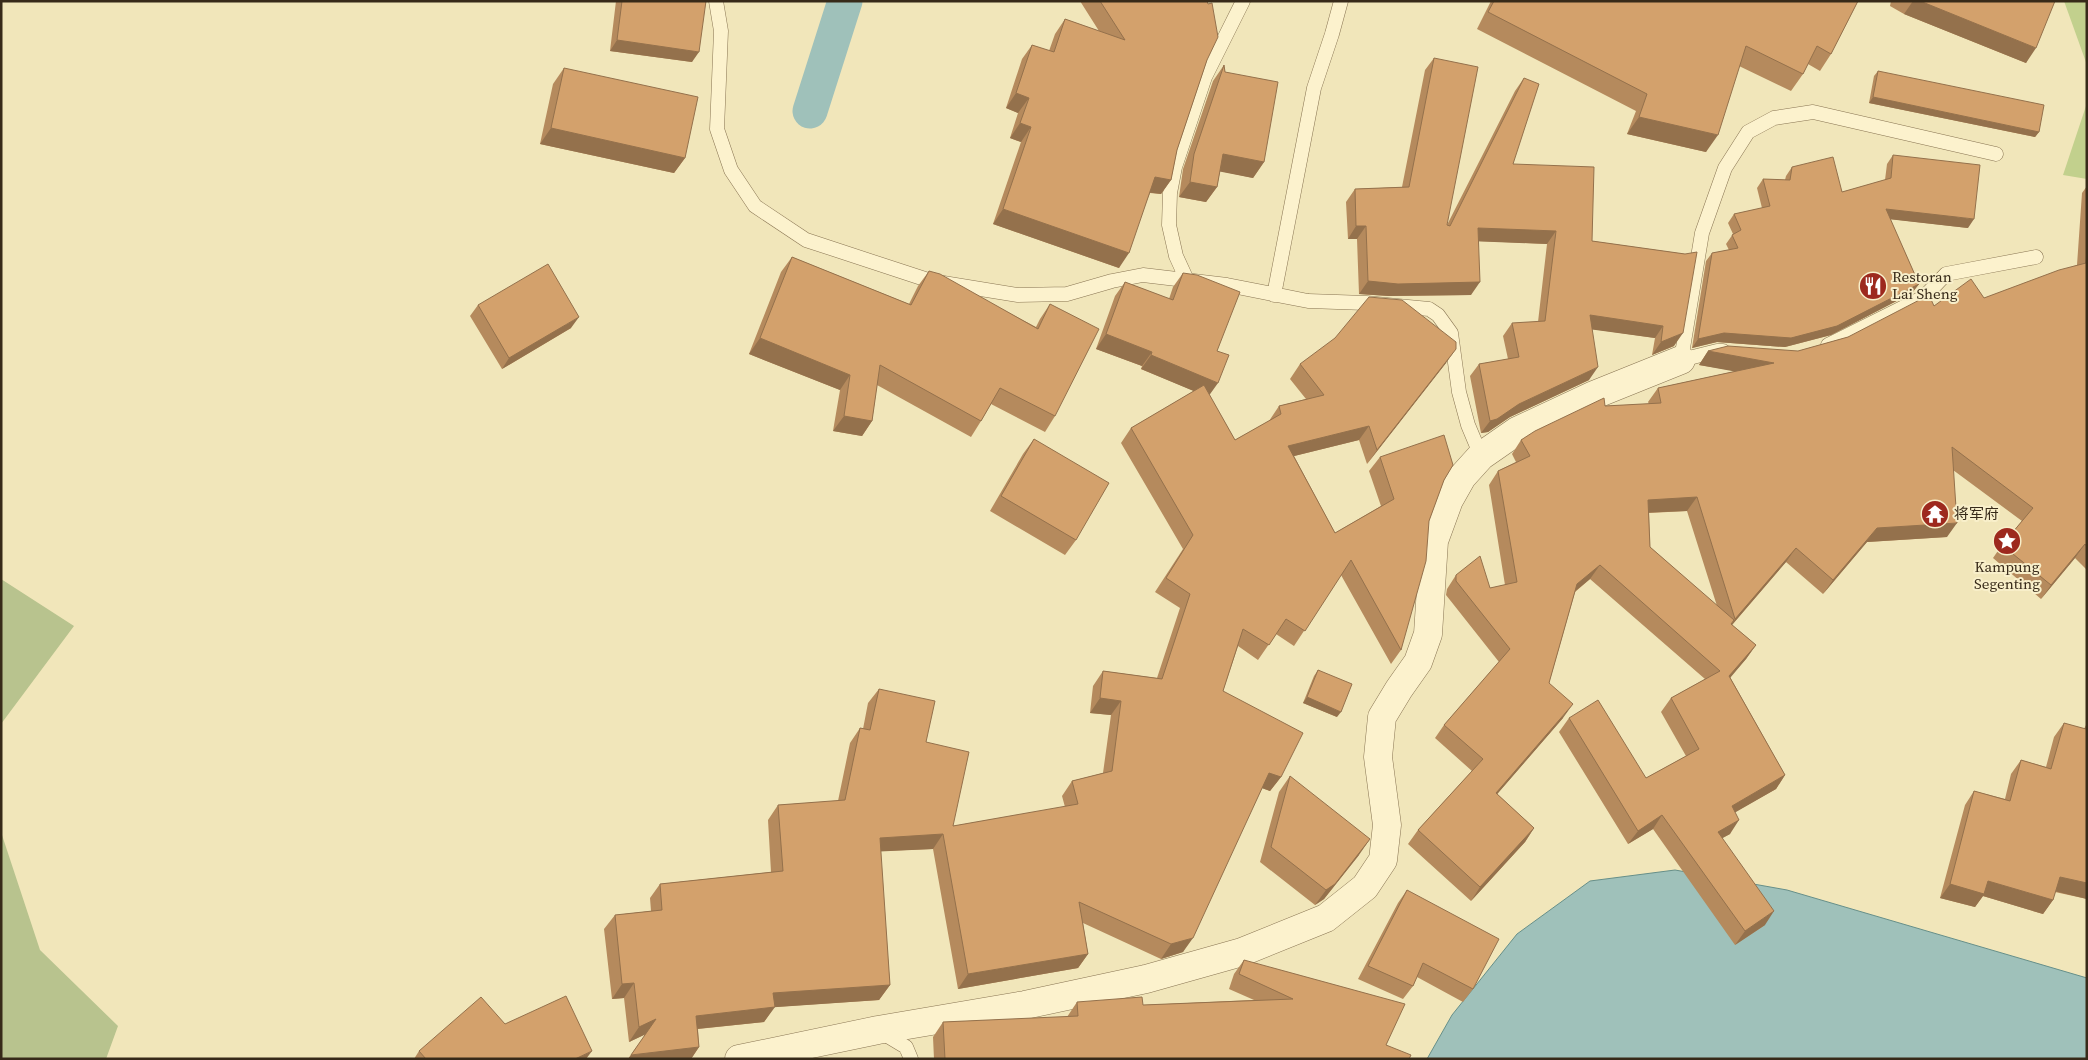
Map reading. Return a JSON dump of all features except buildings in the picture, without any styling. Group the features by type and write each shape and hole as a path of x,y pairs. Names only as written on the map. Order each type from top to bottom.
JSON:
{"street":[{"path":"739,1059 878,1030 1024,1005 1146,979 1242,952 1326,918 1365,887 1383,860 1387,825 1378,757 1382,718 1418,662 1428,634 1434,542 1449,500 1462,476 1481,456 1517,431 1594,395 1682,360"}],"lane":[{"path":"716,1 721,31 717,129 730,170 755,206 806,240 931,281 1018,294 1067,294 1112,281 1143,275 1227,285 1308,301 1366,302 1429,309 1438,316 1451,333 1459,392 1468,426 1481,456"},
{"path":"1187,280 1176,256 1169,224 1170,193 1175,167 1205,77 1243,1"},
{"path":"1274,295 1314,88 1341,1"},
{"path":"1733,352 1717,351 1682,360 1702,233 1724,168 1748,132 1774,118 1813,112 1996,154"},
{"path":"1815,348 1834,343 1924,297 1946,274 2036,257"},
{"path":"878,1030 906,1047 911,1059"}],"green space":[{"path":"2064,1 2087,1 2087,65"},
{"path":"2087,103 2087,179 2063,175"},
{"path":"1,579 74,626 1,724"},
{"path":"1,832 40,950 118,1026 106,1059 1,1059"}],"water":[{"path":"1675,870 1787,890 2087,978 2087,1059 1427,1059 1452,1015 1517,934 1590,881"}],"waterway":[{"path":"810,111 845,1"}],"place":[{"name":"Restoran Lai Sheng","path":"1873,286"},
{"name":"将军府","path":"1935,514"},
{"name":"Kampung Segenting","path":"2007,541"}]}
